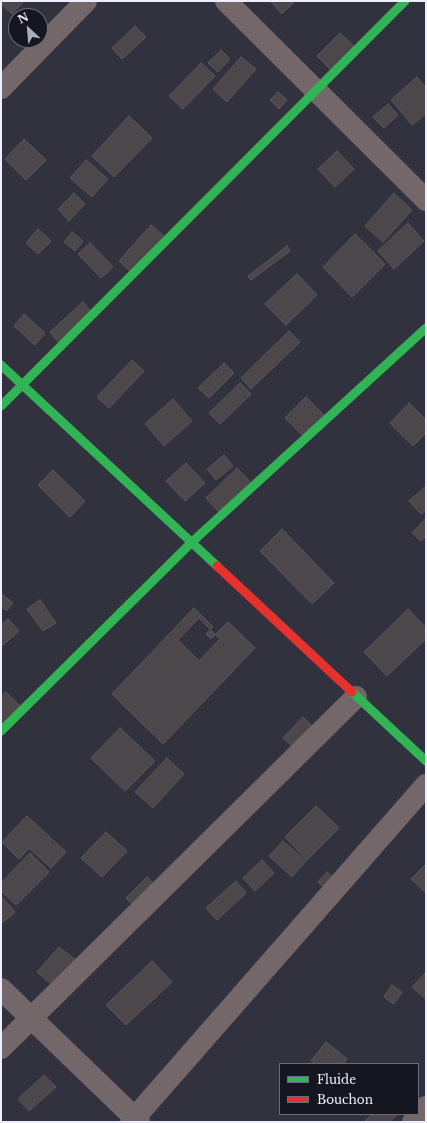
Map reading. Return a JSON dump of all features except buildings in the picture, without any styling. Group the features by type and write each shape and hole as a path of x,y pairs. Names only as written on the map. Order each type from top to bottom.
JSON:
{"street":[{"path":"1,88 86,1"},
{"path":"226,1 426,200"},
{"path":"1,406 405,1"},
{"path":"1,731 192,542 426,328"},
{"path":"1,365 426,761"},
{"path":"1,1048 356,697"},
{"path":"1,990 135,1121 426,785"},
{"path":"413,1122 426,1107"}],"traffic: fast":[{"path":"1,406 405,1"},
{"path":"1,731 192,542 426,328"},
{"path":"1,365 217,566"},
{"path":"352,692 426,761"}],"traffic: jam":[{"path":"217,566 352,692"}]}
